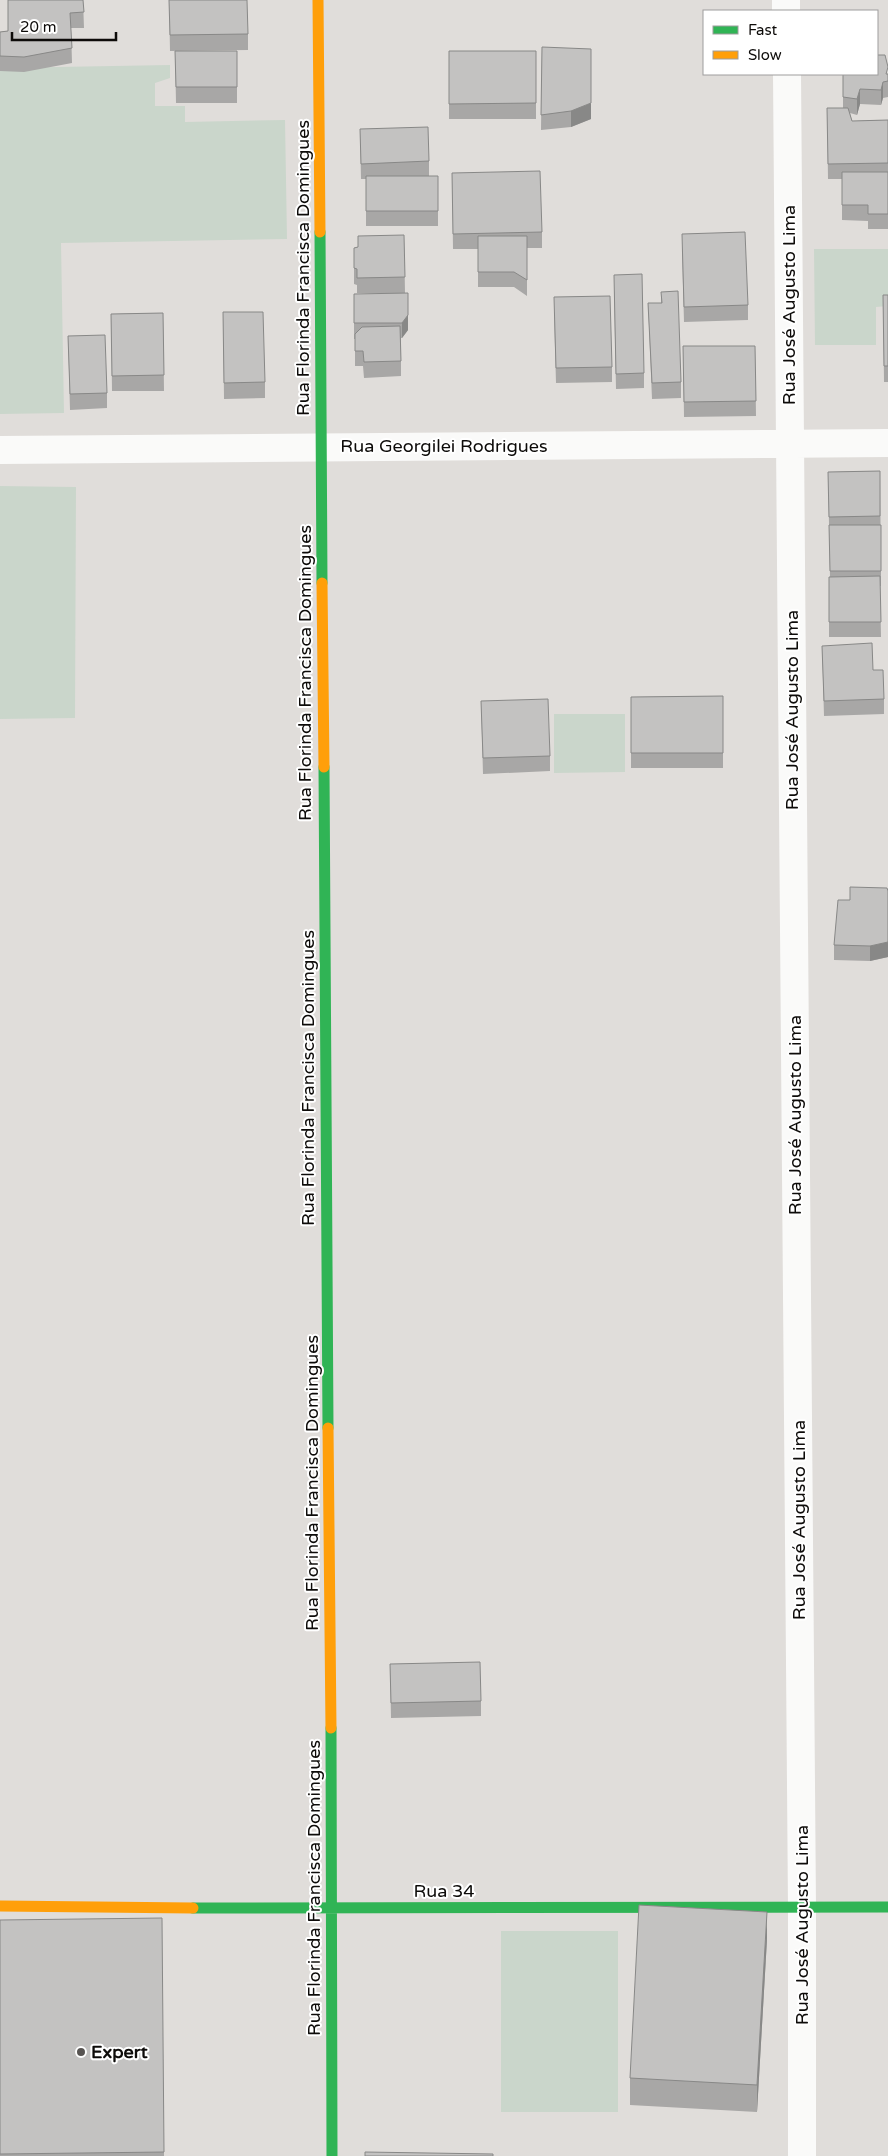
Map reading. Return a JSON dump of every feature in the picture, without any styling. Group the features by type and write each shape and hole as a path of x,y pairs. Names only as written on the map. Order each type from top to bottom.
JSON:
{"street":[{"name":"Rua Florinda Francisca Domingues","path":"318,0 332,1910 332,2156"},
{"name":"Rua José Augusto Lima","path":"787,75 802,1907 802,2156"},
{"name":"Rua Georgilei Rodrigues","path":"0,450 888,443"},
{"name":"Rua 34","path":"0,1906 332,1910 888,1907"}],"shaded area":[{"path":"170,65 170,78 155,83 155,106 185,106 185,122 285,120 287,239 61,243 64,413 0,414 0,68"},
{"path":"814,249 888,249 888,306 876,307 876,345 815,345"},
{"path":"0,486 76,487 75,718 0,719"},
{"path":"554,714 625,714 625,772 554,773"},
{"path":"501,1931 618,1931 618,2112 501,2112"}],"building":[{"path":"8,0 83,0 84,12 70,13 72,48 24,57 0,56 0,32 8,31"},
{"path":"169,0 247,0 248,34 170,35"},
{"path":"542,47 591,49 591,103 571,111 541,115"},
{"path":"175,51 237,51 237,87 176,87"},
{"path":"449,51 536,51 536,103 449,104"},
{"path":"878,55 885,55 888,67 886,74 888,74 888,81 883,82 881,90 860,89 857,99 843,97 843,75 878,75"},
{"path":"827,108 848,108 852,121 888,120 888,163 828,164"},
{"path":"428,127 429,161 361,164 360,129"},
{"path":"540,171 542,232 453,234 452,173"},
{"path":"842,172 888,172 888,214 868,214 868,205 842,205"},
{"path":"366,176 438,176 438,211 366,211"},
{"path":"745,232 748,305 684,307 682,234"},
{"path":"404,235 405,277 357,278 357,269 354,268 354,248 358,247 358,236"},
{"path":"478,236 527,236 527,280 514,272 478,272"},
{"path":"642,274 644,373 616,374 614,275"},
{"path":"678,291 681,382 652,383 648,303 662,303 661,292"},
{"path":"408,293 408,315 402,323 354,323 354,294"},
{"path":"883,295 888,295 888,366 884,366"},
{"path":"610,296 612,367 556,368 554,297"},
{"path":"223,312 263,312 265,382 224,383"},
{"path":"163,313 164,375 112,376 111,314"},
{"path":"400,326 401,361 364,362 363,351 355,351 355,334 362,327"},
{"path":"105,335 107,393 70,394 68,336"},
{"path":"683,346 755,346 756,401 684,402"},
{"path":"880,471 880,516 829,517 828,472"},
{"path":"829,525 881,525 881,571 830,571"},
{"path":"880,576 881,622 829,622 829,577"},
{"path":"872,643 873,670 883,670 884,699 824,701 822,646"},
{"path":"723,696 723,753 631,753 631,697"},
{"path":"548,699 550,756 483,758 481,701"},
{"path":"850,887 887,888 888,942 870,946 834,945 838,900 850,900"},
{"path":"480,1662 481,1701 391,1703 390,1664"},
{"path":"639,1905 767,1912 757,2085 630,2078"},
{"name":"Expert","path":"162,1918 164,2152 0,2154 0,1920"},
{"path":"365,2152 493,2154 493,2156 365,2156"}],"traffic: fast":[{"path":"320,232 322,583"},
{"path":"324,767 328,1428"},
{"path":"331,1728 332,2156"},
{"path":"193,1908 888,1907"}],"traffic: slow":[{"path":"318,0 320,232"},
{"path":"322,583 324,767"},
{"path":"328,1428 331,1728"},
{"path":"0,1906 193,1908"}],"place":[{"name":"Expert","path":"81,2052"}]}
